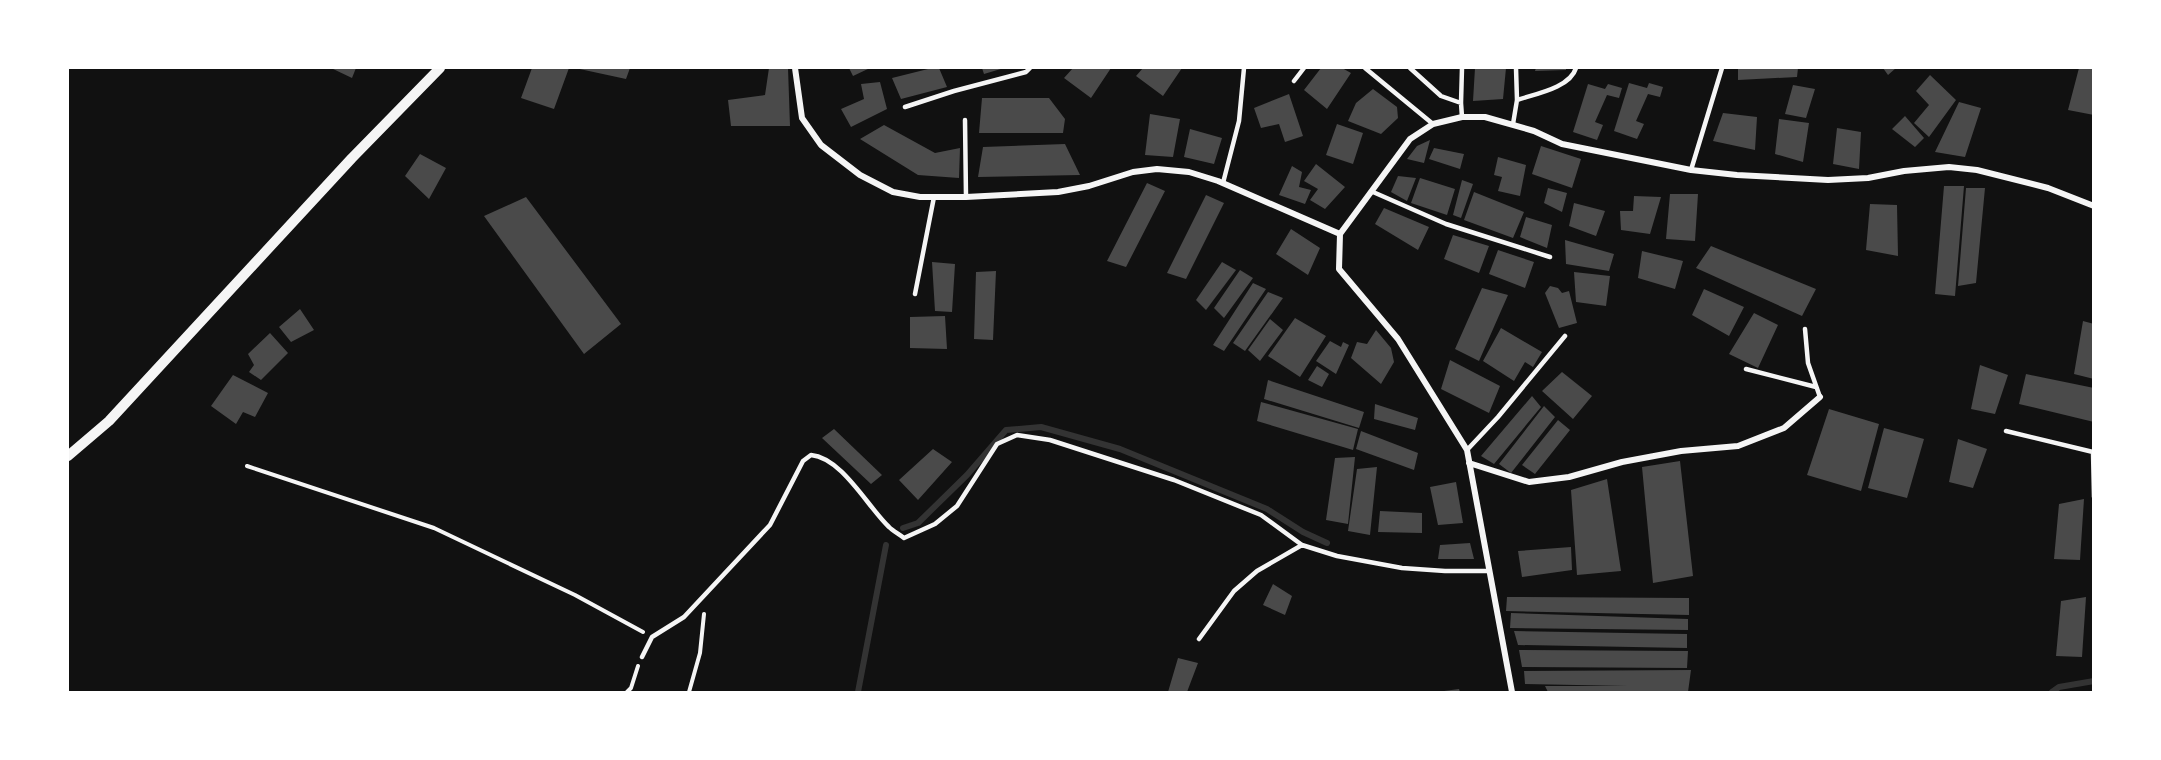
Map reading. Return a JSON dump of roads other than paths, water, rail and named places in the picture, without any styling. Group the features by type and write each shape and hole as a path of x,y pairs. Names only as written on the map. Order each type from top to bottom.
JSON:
{"street":[{"path":"68,456 109,421 352,158 440,68"},
{"path":"795,68 802,118 821,145 860,175 893,192 920,197 1058,192 1089,186 1133,172 1157,169 1189,172 1223,183 1340,234"},
{"path":"1512,693 1467,450 1398,339 1340,269 1340,234 1410,139 1433,124 1462,117 1485,117 1513,123 1562,144 1691,170 1828,180 1868,178 1904,171 1958,168 1977,170 2048,188 2094,206"},
{"path":"1469,463 1529,482 1569,477 1622,462 1681,451 1738,446 1784,428 1820,397"}],"lane":[{"path":"905,106 1026,72 1030,68"},
{"path":"1223,183 1239,121 1244,68"},
{"path":"1294,81 1304,68"},
{"path":"1365,68 1433,124"},
{"path":"1410,68 1442,96 1461,103"},
{"path":"1462,68 1462,117"},
{"path":"1513,123 1517,100 1516,68"},
{"path":"1517,100 1560,85 1575,72 1576,68"},
{"path":"1691,170 1722,68"},
{"path":"965,120 966,197"},
{"path":"1373,192 1446,224 1550,257"},
{"path":"915,294 934,197"},
{"path":"1805,329 1808,363 1820,397"},
{"path":"1467,450 1498,417 1565,336"},
{"path":"1746,369 1816,387"},
{"path":"2006,431 2093,452 2094,497"},
{"path":"642,657 651,637 684,617 770,525 803,461 811,455 821,456 841,471 890,527 904,538 935,524 957,506 997,444 1017,435 1050,440 1174,480 1261,515 1302,545 1337,556 1402,568 1489,571"},
{"path":"1199,639 1234,591 1257,571 1302,545"}],"waterway":[{"path":"903,528 918,523 967,475 1006,430 1041,427 1120,449 1267,509 1303,532 1327,543"},
{"path":"858,692 886,545"},
{"path":"2052,692 2059,687 2094,681"}]}
